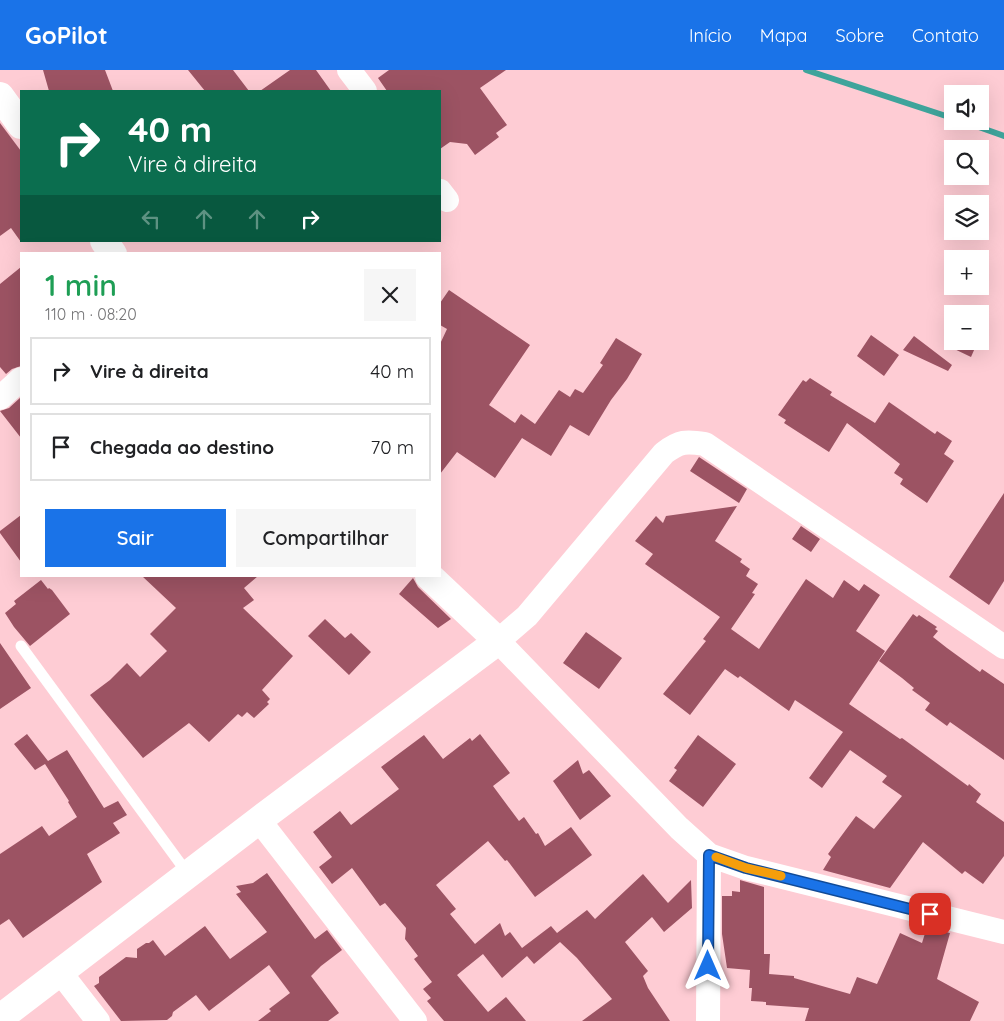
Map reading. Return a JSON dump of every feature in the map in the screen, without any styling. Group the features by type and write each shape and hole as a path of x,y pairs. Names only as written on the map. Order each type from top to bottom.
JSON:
{"street":[{"path":"349,70 364,90"},
{"path":"0,96 20,124"},
{"path":"0,398 20,380"},
{"path":"0,1018 259,820 498,641 528,616 664,453 676,444 688,441 705,444 1004,646"},
{"path":"430,577 498,641 679,828 709,855 746,868 1004,932"},
{"path":"259,820 415,1021"},
{"path":"708,1021 709,855"},
{"path":"60,972 98,1021"}],"lane":[{"path":"21,646 188,874"}],"building":[{"path":"43,70 105,70 113,90 49,90"},
{"path":"188,70 233,70 248,90 204,90"},
{"path":"290,70 316,70 330,90 261,90"},
{"path":"389,70 506,70 480,88 507,125 496,133 499,137 475,155 467,144 450,142 441,148 441,90 386,90 378,78"},
{"path":"0,123 20,150 20,241 11,228 0,236"},
{"path":"20,268 20,366 12,369 6,374 0,367 0,284"},
{"path":"449,290 530,345 489,405 515,423 521,414 535,424 559,390 570,397 575,389 583,393 603,365 600,363 616,338 642,354 589,436 570,425 551,456 522,438 495,478 457,452 441,473 441,342 447,329 441,326 441,302"},
{"path":"871,335 899,355 884,376 857,356"},
{"path":"914,336 952,365 948,371 903,350"},
{"path":"956,350 974,350 971,357"},
{"path":"810,378 832,392 830,395 875,423 889,402 935,434 937,431 952,441 944,454 954,461 927,503 900,484 903,479 894,473 900,464 847,423 829,452 784,423 786,420 778,415 803,380 806,382"},
{"path":"20,398 20,437 0,411 9,408"},
{"path":"699,457 747,489 739,503 690,471"},
{"path":"1004,493 1004,581 989,605 949,577"},
{"path":"737,506 715,541 742,559 740,562 750,569 746,576 758,584 752,593 755,594 731,629 759,649 806,579 833,598 844,580 859,591 864,584 880,595 856,631 885,651 849,704 900,739 902,738 968,786 969,784 981,794 976,802 1004,822 1004,856 983,884 965,871 962,874 923,842 890,888 823,870 831,857 828,854 856,816 874,829 902,796 882,782 887,776 850,750 822,788 809,778 843,732 795,700 789,711 740,676 738,678 725,669 690,715 663,694 706,641 703,639 720,617 645,564 653,554 635,541 656,516 663,523 666,516"},
{"path":"20,516 20,561 0,533 0,531"},
{"path":"801,526 820,539 811,552 792,539"},
{"path":"143,577 257,577 244,588 254,600 243,608 293,656 262,690 270,699 267,702 269,704 254,718 247,712 242,717 238,714 209,742 189,723 143,758 90,695 110,680 127,663 140,677 167,651 150,634 176,608"},
{"path":"413,578 418,587 451,619 438,628 399,594"},
{"path":"41,580 48,589 52,590 70,614 30,646 5,613 16,604 14,601"},
{"path":"913,614 917,617 919,615 937,627 935,629 938,631 933,637 947,648 980,672 982,669 1004,684 1004,760 950,722 947,726 925,710 930,703 879,661"},
{"path":"325,619 345,638 351,633 371,652 349,675 308,636"},
{"path":"586,632 622,658 599,689 563,663"},
{"path":"0,643 31,688 0,709"},
{"path":"27,734 48,761 67,750 104,808 118,801 127,815 113,823 120,833 87,854 102,882 23,938 9,919 0,925 0,854 42,826 49,836 77,817 45,764 35,770 14,744"},
{"path":"480,734 510,773 493,786 519,821 524,817 536,834 538,833 545,846 571,827 592,855 535,897 507,860 505,861 488,841 436,885 456,909 450,914 475,944 500,923 505,936 510,932 522,948 551,926 557,933 587,910 595,919 643,874 668,903 691,880 692,908 664,932 652,917 625,942 648,971 643,976 648,988 670,1021 582,1021 612,999 577,958 560,942 534,964 527,956 502,978 483,954 457,975 488,1012 506,997 526,1021 444,1021 427,1001 431,998 423,989 432,982 414,959 418,956 405,939 406,928 385,903 380,906 352,868 332,884 319,867 332,857 313,832 340,811 351,825 399,789 381,767 424,735 443,759 470,738 472,741"},
{"path":"698,735 736,764 703,807 669,781 677,770 674,768"},
{"path":"578,760 583,774 589,770 611,796 580,820 553,781"},
{"path":"267,873 315,939 327,930 342,950 311,976 339,1013 328,1021 258,1021 271,1011 269,1009 290,993 269,965 209,1011 196,995 173,1012 172,1016 167,1020 121,1021 94,986 99,983 99,977 126,957 137,958 137,949 146,943 153,940 165,956 205,926 230,959 267,932 236,894 241,892 236,886 253,883"},
{"path":"740,880 764,887 764,954 770,954 769,974 794,976 794,978 850,994 857,977 877,984 900,933 922,943 927,927 950,933 937,979 979,1002 970,1021 805,1021 809,1008 766,1005 766,1002 751,1001 752,988 749,988 750,970 727,968 722,934 722,896 732,896 732,891 740,892"}],"waterway":[{"path":"806,70 944,115"},
{"path":"987,130 1004,136"}],"slow traffic":[{"path":"716,857 746,868 781,876"}],"route":[{"path":"708,966 709,855 746,868 930,914"}]}
